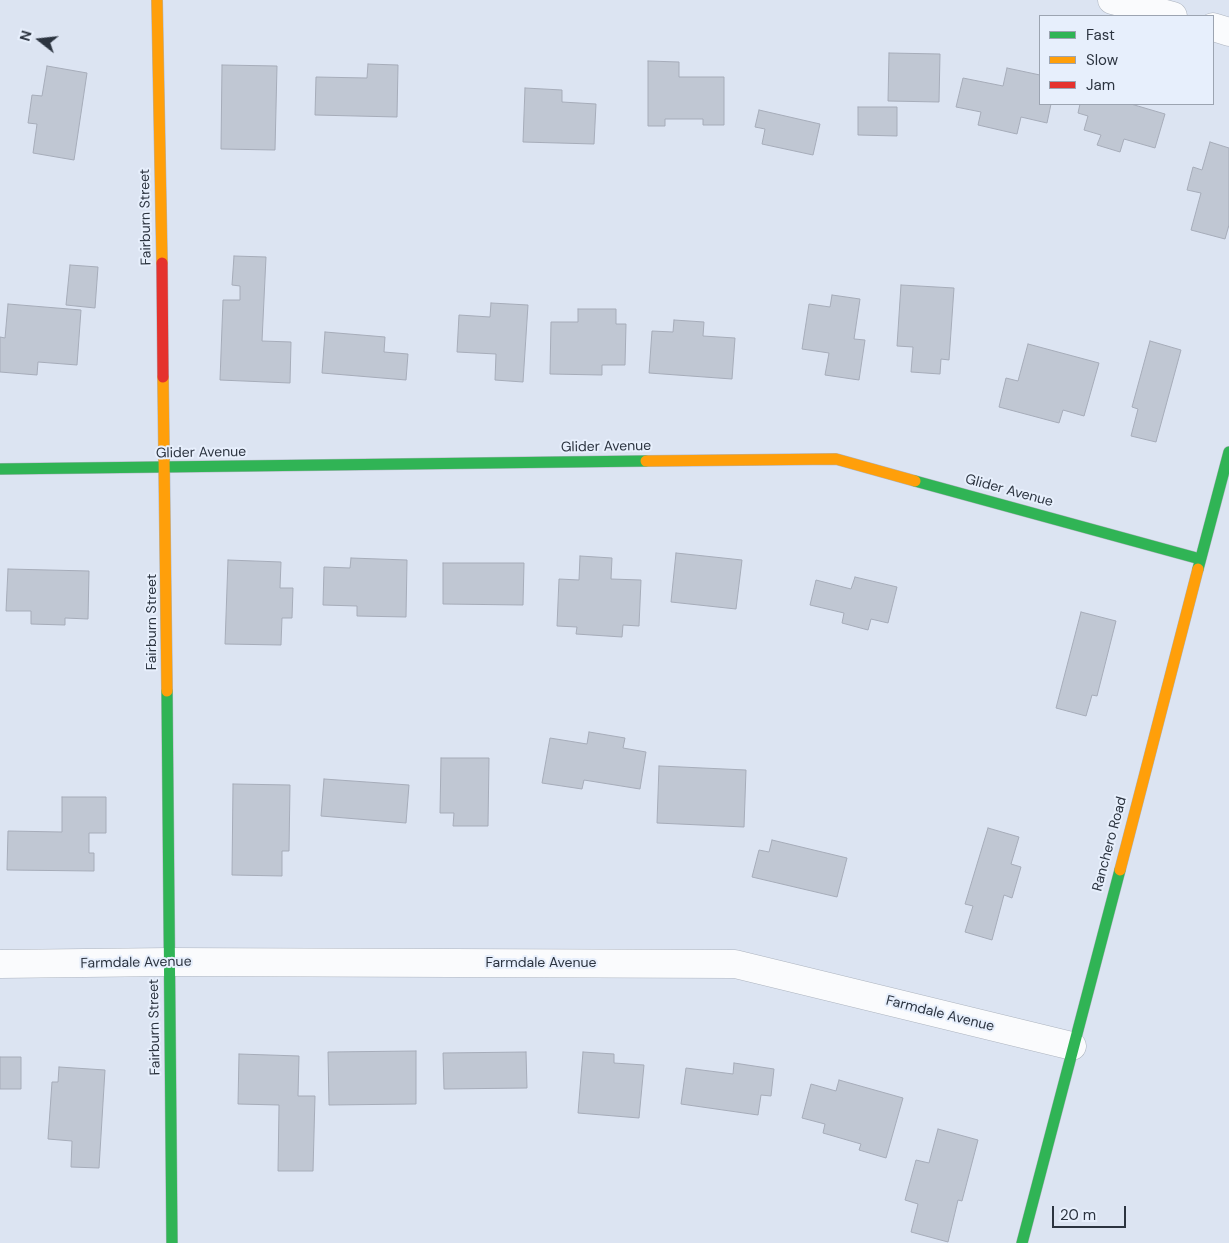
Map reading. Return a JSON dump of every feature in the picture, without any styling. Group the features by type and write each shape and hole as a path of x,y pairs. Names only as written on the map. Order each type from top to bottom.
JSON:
{"street":[{"name":"Fairburn Street","path":"156,0 166,468 172,1243"},
{"path":"1112,0 1168,15"},
{"path":"1214,27 1229,32"},
{"name":"Ranchero Road","path":"1022,1243 1072,1046 1229,452"},
{"name":"Glider Avenue","path":"0,469 836,460 1200,559"},
{"name":"Farmdale Avenue","path":"0,964 169,962 734,964 1072,1046"}],"building":[{"path":"889,53 940,54 939,102 888,101"},
{"path":"648,61 679,62 679,77 724,77 724,125 703,125 703,119 665,119 665,126 648,126"},
{"path":"368,64 398,65 397,117 315,115 316,77 367,78"},
{"path":"222,65 277,66 275,150 221,149"},
{"path":"47,66 87,73 74,160 33,153 37,124 28,123 32,95 42,96"},
{"path":"1007,68 1039,75 1039,105 1051,105 1047,123 1021,117 1017,134 978,125 981,112 956,107 963,78 1003,86"},
{"path":"525,88 562,90 562,102 596,104 594,144 523,142"},
{"path":"1080,105 1134,105 1165,114 1155,148 1124,139 1120,152 1097,145 1101,135 1084,130 1088,116 1078,113"},
{"path":"858,107 897,107 897,136 858,135"},
{"path":"759,110 820,124 813,155 762,144 765,129 755,127"},
{"path":"1210,142 1229,148 1229,225 1225,239 1191,230 1201,193 1187,190 1193,167 1202,170"},
{"path":"234,256 266,257 262,341 291,342 290,383 220,380 223,300 240,300 240,286 232,285"},
{"path":"70,265 98,267 95,308 66,305"},
{"path":"901,285 954,288 949,360 941,359 940,374 911,372 913,347 897,346"},
{"path":"832,295 860,299 854,339 865,340 859,380 825,375 829,353 802,349 809,304 830,307"},
{"path":"491,303 528,305 523,382 495,380 496,354 457,352 459,315 490,317"},
{"path":"8,304 81,310 77,365 38,362 37,375 0,372 0,337 5,338"},
{"path":"578,309 616,309 616,324 626,324 625,365 602,365 602,375 550,374 551,322 578,322"},
{"path":"674,320 704,322 703,336 735,338 732,379 649,373 652,331 673,332"},
{"path":"325,332 385,337 384,352 408,354 406,380 322,373"},
{"path":"1150,341 1181,350 1156,442 1131,436 1138,409 1132,407"},
{"path":"1028,344 1099,363 1084,416 1063,410 1059,423 999,407 1006,378 1018,381"},
{"path":"676,553 742,560 736,609 671,602"},
{"path":"580,556 612,558 611,579 641,580 639,626 623,625 622,637 576,634 577,627 557,626 559,579 579,580"},
{"path":"351,558 407,560 406,617 357,616 357,606 323,605 324,567 350,568"},
{"path":"228,560 281,562 280,588 293,588 292,618 282,618 281,645 225,644"},
{"path":"443,563 524,563 523,605 443,604"},
{"path":"8,569 89,571 88,619 65,618 65,625 31,624 31,611 6,611"},
{"path":"855,577 897,587 888,623 871,619 868,630 842,623 844,613 810,605 816,580 851,589"},
{"path":"1081,612 1116,621 1097,696 1092,695 1086,716 1056,708"},
{"path":"589,732 625,738 623,748 646,752 640,789 584,780 582,789 542,783 550,738 587,744"},
{"path":"441,758 489,758 488,826 453,826 454,813 440,813"},
{"path":"659,766 746,770 744,827 657,823"},
{"path":"324,779 409,785 406,823 321,816"},
{"path":"233,784 290,785 289,851 282,851 282,876 232,875"},
{"path":"62,797 106,797 106,833 89,833 89,853 94,853 94,871 7,870 8,831 62,832"},
{"path":"988,828 1019,837 1011,864 1021,867 1012,898 1004,895 992,940 965,932 973,906 965,904"},
{"path":"772,840 847,858 837,897 752,877 759,850 769,852"},
{"path":"416,1051 416,1104 329,1105 328,1052"},
{"path":"526,1052 527,1088 444,1089 443,1053"},
{"path":"583,1052 614,1054 614,1063 644,1065 639,1118 578,1113"},
{"path":"239,1054 299,1056 298,1096 315,1096 313,1171 278,1171 279,1105 238,1104"},
{"path":"0,1057 21,1057 21,1089 0,1089"},
{"path":"734,1063 774,1069 771,1096 761,1095 758,1115 681,1104 686,1068 733,1074"},
{"path":"59,1067 105,1070 99,1168 71,1167 72,1141 48,1139 52,1082 58,1082"},
{"path":"839,1080 903,1098 886,1158 859,1150 861,1144 823,1133 825,1124 802,1118 811,1084 836,1091"},
{"path":"938,1129 978,1140 962,1201 958,1200 948,1242 911,1232 918,1204 905,1200 916,1160 929,1163"}],"traffic: fast":[{"path":"1198,569 1229,452"},
{"path":"0,469 646,461"},
{"path":"915,481 1200,559"},
{"path":"167,691 172,1243"},
{"path":"1022,1243 1120,870"}],"traffic: slow":[{"path":"157,0 162,263"},
{"path":"163,377 167,691"},
{"path":"646,461 836,459 915,481"},
{"path":"1120,870 1198,569"}],"traffic: jam":[{"path":"162,263 163,377"}]}
